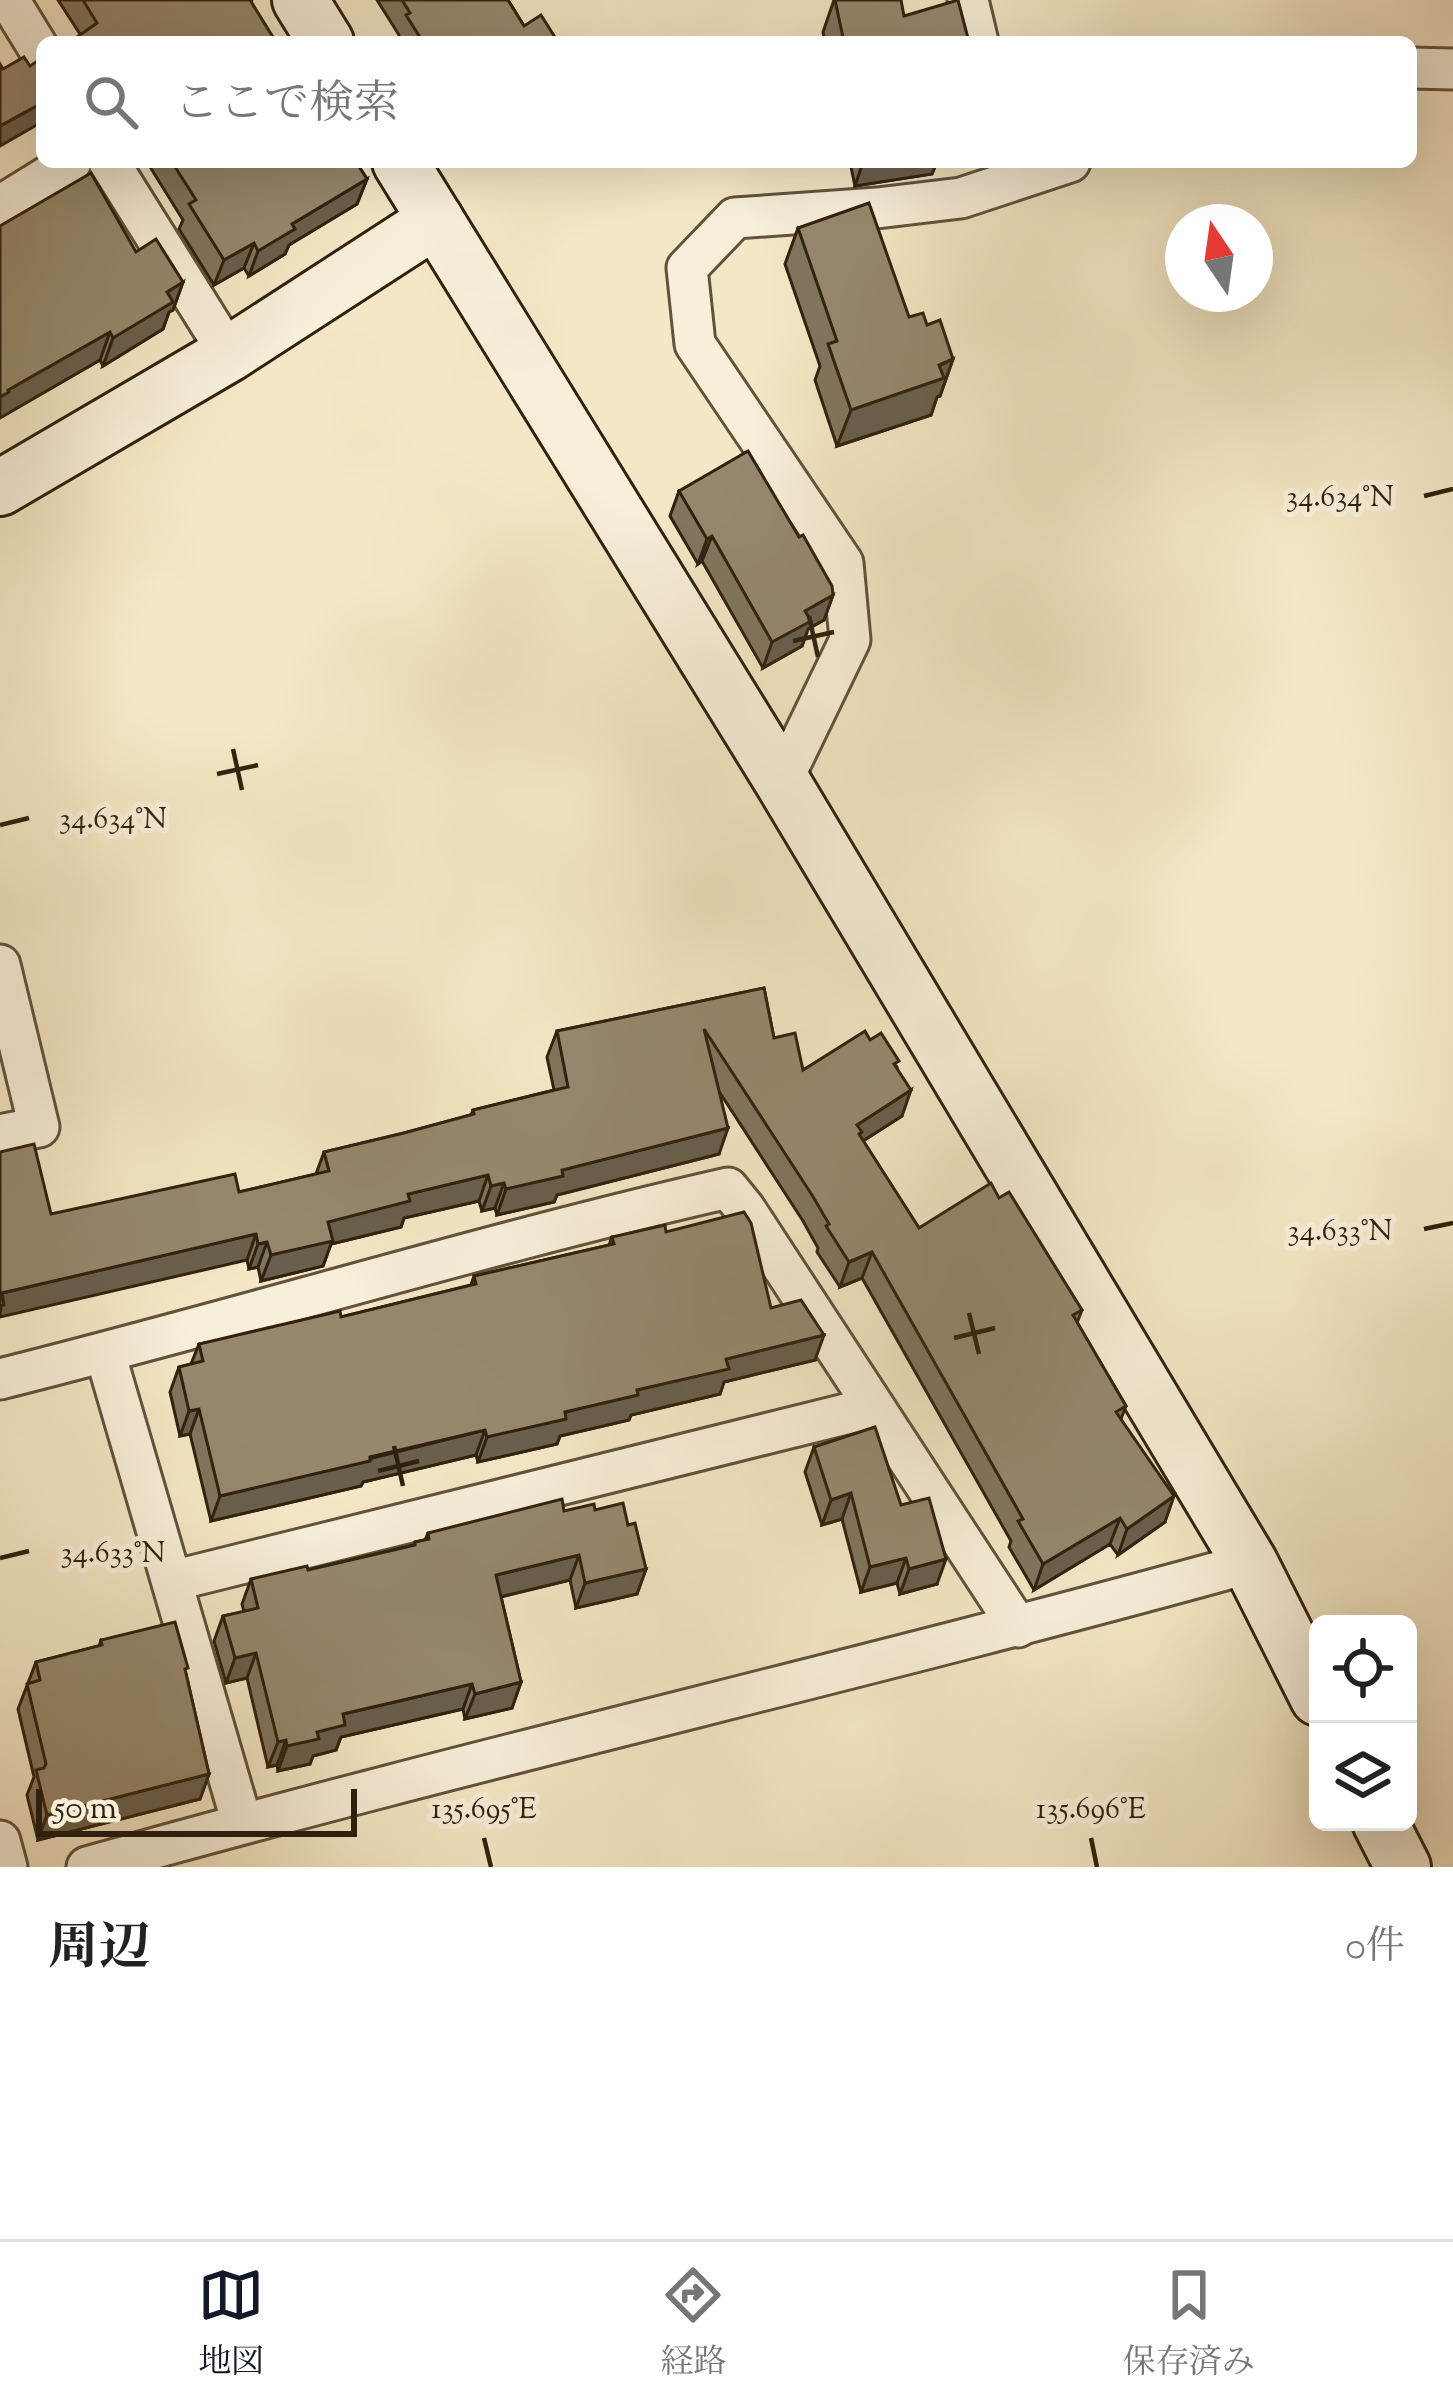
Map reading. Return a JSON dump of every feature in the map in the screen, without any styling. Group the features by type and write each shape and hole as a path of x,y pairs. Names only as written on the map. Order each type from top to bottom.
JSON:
{"street":[{"path":"9,0 36,44"},
{"path":"300,0 322,36"},
{"path":"968,0 977,36"},
{"path":"1417,68 1453,69"},
{"path":"0,206 60,168"},
{"path":"113,168 229,354"},
{"path":"404,168 782,781 1250,1563 1309,1680"},
{"path":"782,781 850,640 843,563 695,344 688,268 735,218 961,198 1007,172"},
{"path":"0,488 229,354 436,220"},
{"path":"0,965 39,1126 0,1136"},
{"path":"0,1378 583,1221 728,1188 1018,1628"},
{"path":"105,1353 242,1823"},
{"path":"172,1581 874,1407"},
{"path":"87,1867 242,1823 1018,1628 1250,1563"},
{"path":"1385,1831 1403,1867"},
{"path":"0,1841 7,1867"}],"building":[{"path":"83,0 250,0 272,36 79,36 97,23"},
{"path":"402,0 508,0 524,26 541,15 554,36 419,36 406,15 410,13"},
{"path":"835,0 901,0 904,16 958,0 967,36 843,36"},
{"path":"24,57 30,66 36,62 36,106 0,126 0,64 3,69"},
{"path":"176,168 360,168 367,179 292,224 295,229 258,251 254,243 224,260 189,204 196,200"},
{"path":"91,173 136,252 156,239 183,282 167,292 173,302 113,338 110,332 0,397 0,226"},
{"path":"869,203 909,317 923,313 927,325 940,320 953,359 939,365 944,378 851,410 828,344 837,341 798,228"},
{"path":"748,451 832,586 833,595 805,611 811,621 772,642 712,536 707,539 679,491"},
{"path":"764,988 774,1038 795,1033 803,1070 865,1031 870,1040 881,1033 911,1090 857,1125 859,1134 919,1228 991,1183 999,1198 1009,1192 1082,1310 1073,1315 1126,1406 1116,1412 1174,1496 1127,1529 1120,1518 1043,1564 1018,1521 1023,1519 872,1252 849,1262 812,1195 704,1029 728,1128 506,1189 504,1183 491,1186 488,1175 408,1194 410,1201 328,1222 333,1241 271,1255 267,1242 258,1244 256,1234 2,1293 4,1305 0,1306 0,1152 34,1144 51,1214 235,1174 239,1192 329,1171 324,1152 568,1087 557,1031"},
{"path":"744,1212 751,1223 771,1308 801,1300 824,1335 726,1359 729,1369 565,1412 566,1419 487,1437 485,1430 220,1496 199,1409 189,1411 179,1367 203,1361 199,1344 340,1311 341,1317 476,1284 474,1276 614,1244 612,1237 665,1225 666,1232"},
{"path":"875,1427 901,1505 929,1498 946,1559 909,1569 906,1558 870,1567 851,1493 831,1500 814,1447"},
{"path":"562,1499 564,1511 623,1503 628,1525 635,1523 646,1569 585,1583 579,1555 496,1575 521,1682 475,1694 472,1684 343,1714 345,1725 317,1732 319,1739 287,1746 286,1740 278,1742 256,1653 235,1658 223,1616 258,1608 251,1579 415,1545 429,1539 428,1533"},
{"path":"175,1622 209,1774 47,1815 36,1770 46,1764 27,1684 40,1680 36,1662"}]}
